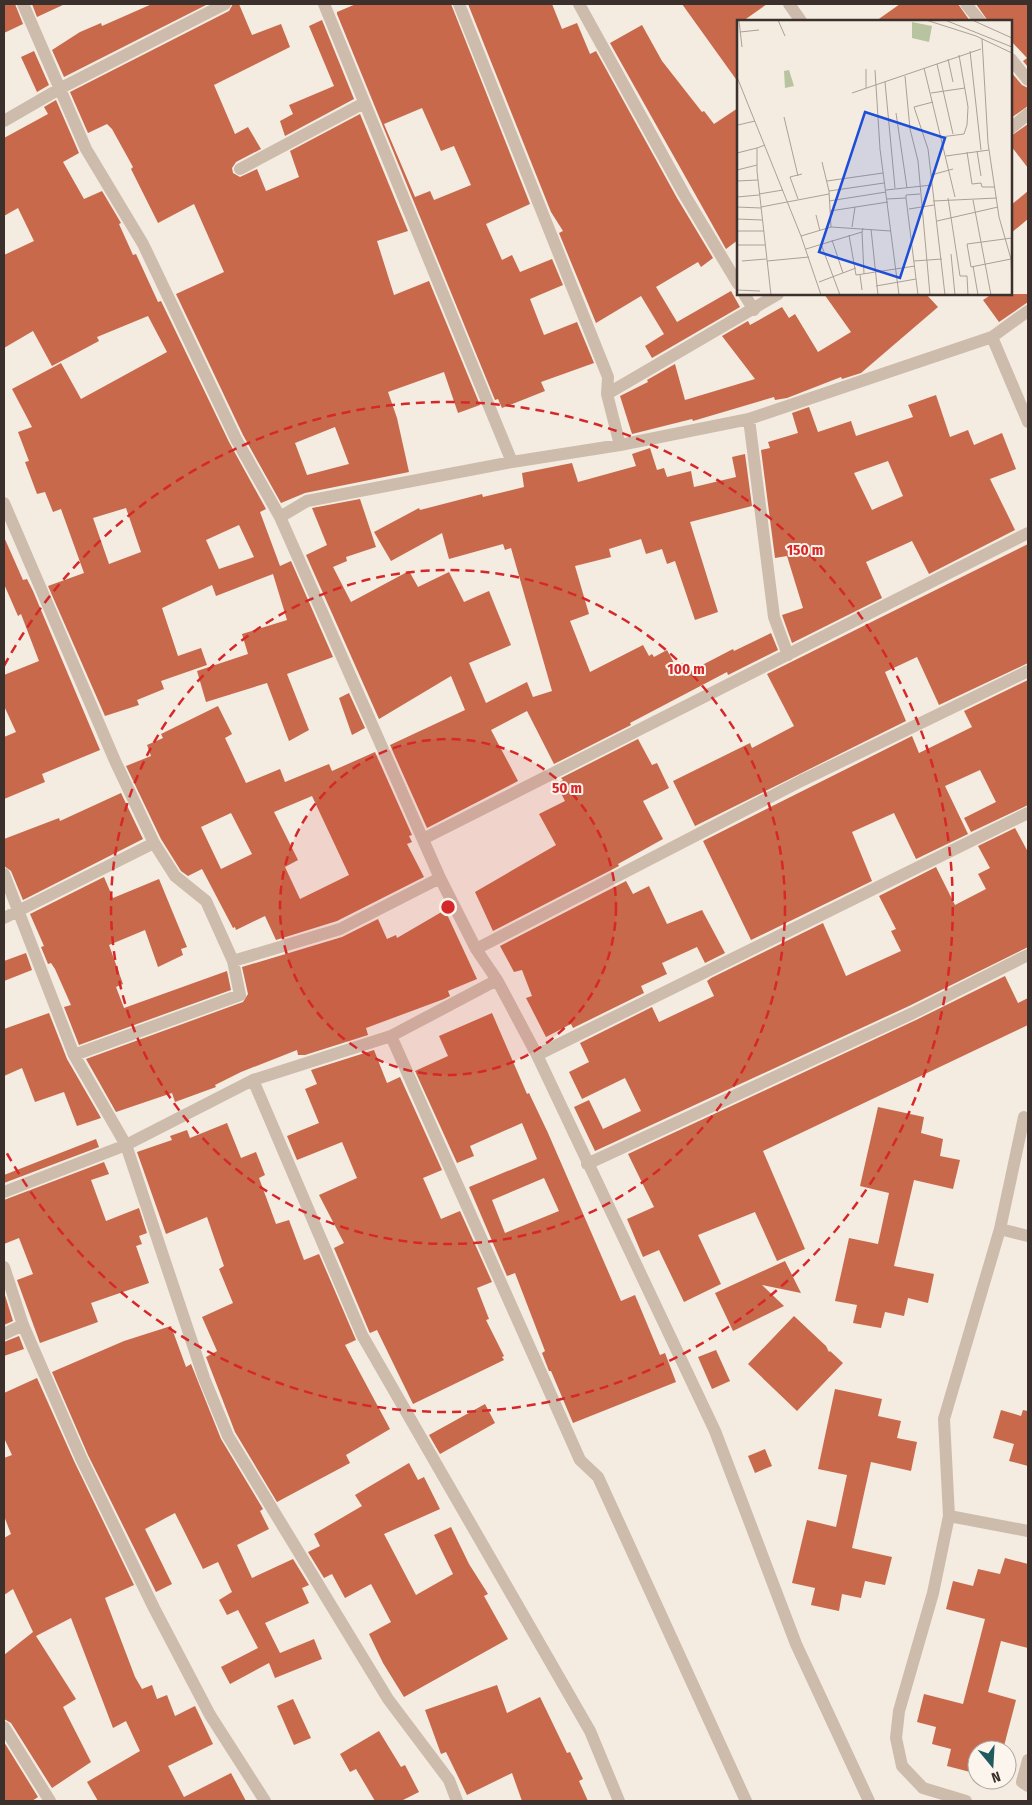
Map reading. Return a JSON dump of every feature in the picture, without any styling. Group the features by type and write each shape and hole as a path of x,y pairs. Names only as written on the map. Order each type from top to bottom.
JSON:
{"street":[{"path":"23,4 86,149 143,244 236,439 280,517 440,878 476,949 497,980 537,1055 715,1431 796,1644 869,1801"},
{"path":"4,121 61,88 225,4"},
{"path":"324,4 512,462"},
{"path":"459,4 608,377 607,394 620,445"},
{"path":"579,4 684,194 737,282"},
{"path":"789,4 800,20"},
{"path":"966,4 979,20"},
{"path":"1012,59 1028,80"},
{"path":"240,168 364,103"},
{"path":"1012,127 1028,114"},
{"path":"745,295 754,310"},
{"path":"607,394 754,310 776,295"},
{"path":"280,517 307,501 512,462 620,445 749,418 992,337 1028,311"},
{"path":"992,337 1028,422"},
{"path":"749,418 774,617 788,655"},
{"path":"4,503 116,763 154,842 174,876 206,901 233,961 240,995 74,1055"},
{"path":"423,839 1028,533"},
{"path":"476,949 801,782 1028,671"},
{"path":"537,1055 1028,813"},
{"path":"4,918 154,842"},
{"path":"4,874 74,1055 126,1145 204,1378 228,1436 388,1699 449,1780 457,1801"},
{"path":"233,961 340,929 440,878"},
{"path":"587,1164 913,1013 1028,955"},
{"path":"4,1192 126,1145 253,1080 391,1036 497,980"},
{"path":"391,1036 580,1460 598,1477 746,1801"},
{"path":"253,1080 362,1335 590,1731 619,1801"},
{"path":"966,1801 923,1788 902,1766 896,1738 899,1711 933,1593 950,1516 944,1419 1000,1229 1024,1117"},
{"path":"1000,1229 1028,1236"},
{"path":"4,1268 23,1325 81,1458 154,1608 210,1715 265,1801"},
{"path":"4,1334 23,1325"},
{"path":"950,1516 1028,1531"},
{"path":"4,1727 48,1801"},
{"path":"1028,1760 1022,1782 1028,1786"}],"building":[{"path":"4,4 15,4 23,24 4,33"},
{"path":"32,4 65,4 37,17"},
{"path":"152,4 208,4 64,77 52,50 80,32 101,23 102,26"},
{"path":"233,4 239,4 252,35 281,24 290,47 214,85 235,134 248,127 261,149 236,162 232,168 233,173 240,177 257,169 266,191 299,177 290,151 360,114 408,231 377,241 394,295 429,281 480,405 458,413 444,372 388,392 397,418 409,472 305,493 281,503 243,435 176,294 224,272 194,204 158,223 131,169 133,167 112,129 107,124 88,133 70,92 229,11","holes":["335,427 349,464 307,475 295,443"]},
{"path":"356,4 451,4 530,204 486,224 502,260 512,255 520,272 552,259 563,285 530,299 544,335 577,322 594,363 541,382 545,391 502,408 498,399 495,400 337,12","holes":["422,108 441,151 454,146 471,185 434,200 430,191 415,197 384,124"]},
{"path":"468,4 552,4 562,29 577,23 590,54 596,51 677,198 713,258 701,267 698,262 656,287 677,322 731,291 740,307 652,358 645,346 664,334 641,296 596,323 559,233 563,231 551,212"},
{"path":"682,4 767,4 744,20 737,20 737,81"},
{"path":"900,4 958,4 969,20 877,20"},
{"path":"976,4 1028,4 1028,67 1023,61 1027,58 1012,42 1012,20 987,20"},
{"path":"322,20 354,99 285,136 280,121 293,114 289,105 334,86 309,26"},
{"path":"642,25 662,61 702,112 704,111 714,124 737,109 737,241 726,249 610,43"},
{"path":"34,51 49,85 37,92 21,57"},
{"path":"1012,73 1022,85 1028,88 1028,106 1012,117"},
{"path":"56,100 79,153 63,162 84,199 102,191 121,223 119,224 133,255 136,254 158,302 161,301 229,442 266,509 260,512 280,566 291,561 333,657 287,674 309,730 289,741 267,683 206,702 197,671 248,654 242,634 287,620 273,574 216,596 212,585 162,608 178,656 201,648 207,665 161,681 164,689 137,700 139,705 105,716 48,586 84,573 61,509 53,512 45,492 37,494 25,462 29,461 18,432 32,427 12,389 61,363 81,399 167,352 148,316 97,337 99,341 52,366 33,331 4,348 4,255 34,241 18,208 4,216 4,138 48,114 44,107","holes":["126,508 141,552 109,564 93,518","239,525 254,557 219,569 206,540"]},
{"path":"1028,124 1028,168 1012,147 1012,135"},
{"path":"1028,191 1028,219 1012,232 1012,204"},
{"path":"1028,294 1028,302 999,322 983,300 990,295"},
{"path":"825,295 927,295 938,307 861,373 842,379 841,377 787,398 775,400 774,397 693,421 692,419 632,434 620,396 648,382 647,380 675,364 685,400 755,379 722,336 748,321 750,325 782,307 789,318 795,314 818,352 851,332"},
{"path":"936,395 950,437 968,430 974,445 1002,433 1016,469 990,479 1015,530 929,574 912,541 866,562 882,598 792,643 782,615 803,608 787,556 775,558 761,450 770,448 768,442 798,433 792,413 809,407 818,432 851,421 856,436 913,417 908,405","holes":["888,461 903,496 872,510 854,473"]},
{"path":"650,448 657,470 664,468 667,477 691,471 694,487 736,477 732,457 745,454 752,506 690,522 718,612 695,620 675,561 667,564 662,549 646,554 641,539 609,549 611,557 575,566 589,614 570,621 590,672 643,645 649,656 652,654 654,657 667,650 681,676 733,649 734,651 771,633 778,650 728,675 727,672 630,723 631,725 554,764 527,711 491,730 518,781 427,828 390,745 465,710 451,676 379,719 306,555 327,545 312,508 360,499 376,547 346,557 347,561 333,567 351,602 409,571 418,587 449,572 464,602 489,591 511,645 469,663 486,703 527,682 533,697 552,691 511,548 505,550 503,544 449,559 442,533 391,561 374,532 419,508 420,510 482,494 483,497 524,487 522,473 572,463 578,482 636,466 632,454"},
{"path":"4,537 23,580 27,579 33,591 100,750 42,774 45,782 4,799 4,737 16,732 4,706 4,675 39,661 21,614 18,616 4,584"},
{"path":"1028,544 1028,663 939,705 917,657 885,672 906,721 695,826 673,781 750,743 752,748 794,726 767,674"},
{"path":"1028,680 1028,805 971,832 964,818 996,802 980,770 945,786 968,834 916,859 894,813 852,832 872,881 751,940 703,841 912,736 919,753 972,727 964,711"},
{"path":"349,693 365,728 352,735 339,698"},
{"path":"218,706 232,734 225,738 246,783 280,769 285,782 329,764 332,771 375,752 412,835 409,836 412,842 407,844 424,877 337,921 276,940 265,916 236,930 235,927 233,928 202,869 188,876 181,871 161,839 126,766 151,756 147,745 163,738 161,734","holes":["312,796 349,875 300,899 285,867 298,860 274,812","231,813 252,854 221,869 201,827"]},
{"path":"638,739 652,765 657,763 669,788 643,801 663,839 618,864 619,866 493,931 475,892 556,845 539,814 565,801 556,784 563,780 561,778"},
{"path":"121,793 143,839 23,900 11,871 4,866 4,839 59,818 60,821"},
{"path":"1015,828 1028,852 1028,947 909,1006 595,1151 574,1107 589,1100 603,1129 641,1111 625,1078 582,1099 569,1072 589,1062 580,1043 652,1007 659,1022 714,996 707,981 711,978 823,923 846,976 901,951 891,931 896,929 879,896 936,867 955,905 986,889 978,874 990,868 978,846"},
{"path":"104,877 113,898 159,879 187,947 181,949 183,955 158,967 145,930 109,945 123,984 116,987 124,1008 227,971 231,990 79,1045 64,1007 71,1005 55,969 51,963 48,964 41,947 44,946 30,914"},
{"path":"626,881 633,894 649,886 667,924 702,910 725,953 705,963 697,947 662,963 667,974 641,986 644,993 573,1028 571,1024 546,1037 526,998 532,996 522,970 514,972 500,946"},
{"path":"445,910 477,979 448,991 450,996 444,999 366,1028 368,1035 305,1055 298,1055 297,1050 241,1072 215,1085 216,1087 175,1102 172,1093 116,1112 86,1059 243,1002 248,994 242,967 342,937 378,919 387,939 396,935 397,938"},
{"path":"26,953 32,970 4,981 4,961"},
{"path":"1005,976 1018,1003 1028,998 1028,1025 763,1151 805,1249 777,1261 755,1212 698,1235 721,1284 684,1302 659,1250 643,1257 627,1219 654,1207 628,1154 916,1020"},
{"path":"49,1013 67,1059 101,1118 77,1126 64,1092 35,1102 22,1068 4,1076 4,1029"},
{"path":"492,1013 527,1094 529,1093 548,1133 621,1301 635,1295 660,1355 665,1353 676,1382 573,1423 542,1353 545,1351 515,1273 507,1276 469,1187 537,1159 522,1123 470,1146 474,1156 457,1163 415,1071 448,1056 439,1036","holes":["544,1178 559,1211 505,1233 492,1200"]},
{"path":"374,1050 387,1083 400,1077 442,1170 423,1178 441,1219 460,1211 492,1282 477,1288 489,1319 486,1320 504,1356 502,1357 504,1360 413,1404 377,1330 370,1333 369,1331 334,1248 344,1243 319,1195 357,1178 342,1142 297,1160 287,1136 319,1123 305,1089 317,1084 311,1070"},
{"path":"878,1107 924,1117 921,1133 943,1139 940,1156 960,1160 953,1189 914,1180 894,1266 934,1274 928,1303 908,1298 904,1316 885,1312 881,1328 853,1323 857,1305 835,1301 849,1238 878,1244 889,1193 860,1186"},
{"path":"227,1123 241,1158 256,1152 265,1175 259,1178 276,1224 289,1220 304,1260 319,1254 356,1340 345,1345 390,1429 346,1455 350,1463 277,1502 235,1432 206,1357 217,1351 202,1317 233,1303 219,1269 224,1266 207,1217 166,1234 137,1152 172,1140 170,1136 187,1130 190,1138"},
{"path":"96,1139 99,1147 4,1183 4,1175"},
{"path":"104,1162 109,1174 91,1180 106,1221 139,1208 147,1233 139,1236 142,1244 136,1246 149,1283 91,1303 98,1322 40,1343 17,1280 33,1274 19,1238 4,1244 4,1200"},
{"path":"785,1261 801,1293 762,1285 784,1306 733,1331 715,1293"},
{"path":"4,1292 13,1321 4,1325"},
{"path":"794,1316 826,1346 829,1352 843,1363 797,1411 748,1364"},
{"path":"171,1326 186,1367 191,1364 221,1439 263,1509 260,1511 269,1529 237,1545 252,1578 293,1559 309,1585 302,1588 309,1603 265,1623 280,1653 314,1639 322,1659 275,1678 269,1663 230,1684 221,1667 258,1648 238,1610 227,1615 219,1600 232,1592 218,1562 203,1569 175,1513 145,1529 172,1584 156,1592 88,1455 52,1372 124,1341"},
{"path":"19,1336 24,1349 4,1356 4,1342"},
{"path":"716,1350 730,1381 712,1389 698,1357"},
{"path":"37,1378 74,1461 134,1585 105,1598 135,1677 142,1689 152,1685 157,1699 167,1695 175,1716 195,1706 213,1744 168,1766 184,1797 231,1773 246,1801 98,1801 87,1782 140,1751 126,1721 113,1728 71,1618 36,1636 76,1699 63,1707 91,1762 52,1788 11,1723 4,1719 4,1655 33,1632 13,1589 4,1595 4,1538 11,1534 4,1516 4,1458 12,1455 4,1438 4,1393"},
{"path":"835,1389 882,1399 878,1416 901,1421 897,1438 917,1442 911,1471 871,1462 852,1548 892,1557 885,1585 865,1581 861,1598 842,1594 839,1611 811,1605 815,1588 792,1583 807,1520 836,1527 847,1475 818,1469"},
{"path":"485,1404 495,1423 440,1454 429,1435"},
{"path":"1001,1410 1021,1416 1023,1410 1028,1411 1028,1466 1009,1461 1014,1444 993,1438"},
{"path":"765,1449 772,1466 755,1473 748,1456"},
{"path":"409,1463 418,1480 424,1477 440,1509 384,1534 416,1595 453,1574 434,1535 451,1527 469,1564 488,1594 484,1596 508,1639 404,1697 383,1663 369,1634 391,1622 371,1584 345,1598 332,1574 324,1578 308,1552 320,1546 314,1534 362,1506 355,1495"},
{"path":"1005,1558 1028,1564 1028,1648 1001,1641 988,1692 1016,1700 1006,1740 967,1740 967,1771 947,1766 951,1749 932,1744 936,1727 917,1722 924,1694 963,1704 985,1619 946,1609 953,1581 973,1586 978,1569 1000,1574"},
{"path":"497,1685 507,1713 540,1697 567,1753 570,1752 583,1779 579,1781 588,1801 522,1801 512,1773 467,1795 446,1752 441,1754 425,1710"},
{"path":"293,1699 311,1738 294,1745 277,1706"},
{"path":"379,1731 401,1767 405,1765 419,1792 401,1801 375,1801 356,1769 350,1772 340,1754"},
{"path":"4,1742 38,1797 32,1801 4,1801"}]}
